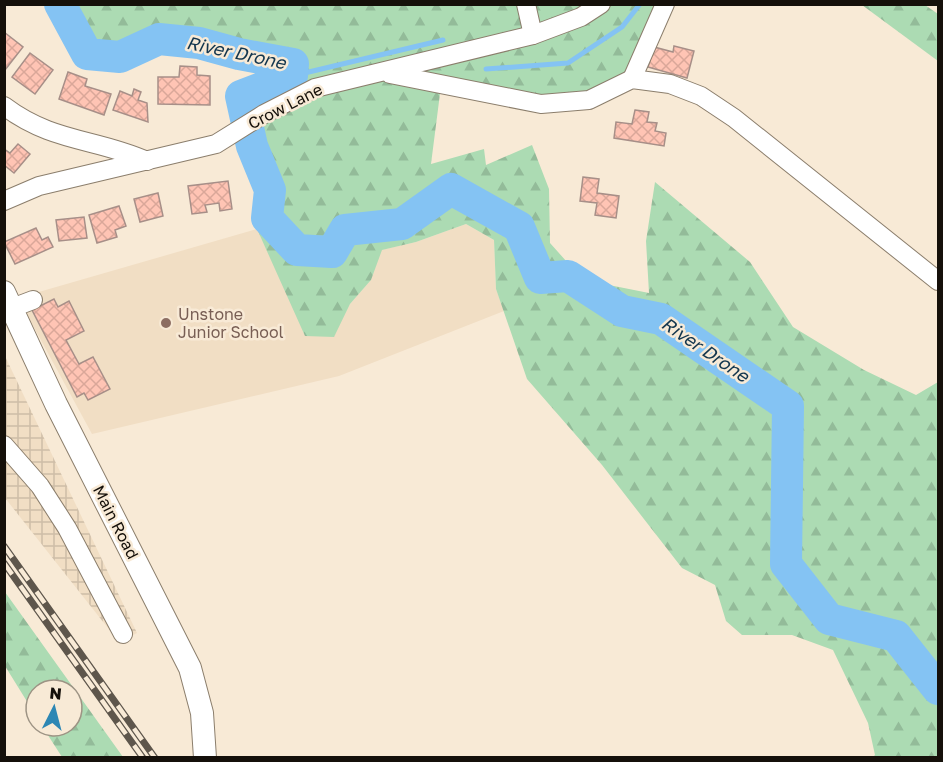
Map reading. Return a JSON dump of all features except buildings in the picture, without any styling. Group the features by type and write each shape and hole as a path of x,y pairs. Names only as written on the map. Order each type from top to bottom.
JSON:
{"main road":[{"name":"Main Road","path":"8,300 56,404 190,668 202,714 205,758"}],"street":[{"path":"526,4 533,35"},
{"name":"Crow Lane","path":"4,201 39,186 216,144 264,114 315,88 533,35 581,17 601,4"},
{"path":"632,79 664,4"},
{"path":"382,73 541,104 589,100 632,79 670,84 701,96 734,118 939,281"},
{"path":"4,106 21,119 53,134 132,154 147,161"},
{"path":"8,300 33,300"},
{"path":"4,445 40,486 67,528 123,634"}],"shaded area":[{"name":"Unstone Junior School","path":"466,224 494,240 496,289 504,311 339,376 92,434 18,298 257,229 288,295 333,337 350,304 371,280 381,250 416,242"},
{"path":"4,354 137,633 119,642 5,498"}],"green space":[{"path":"65,5 660,5 623,84 543,100 442,78 431,164 484,149 486,165 532,145 549,189 550,243 567,262 609,285 649,293 646,241 655,182 750,262 793,327 864,370 916,395 938,382 938,757 873,757 875,755 868,723 833,650 792,635 742,635 726,621 715,585 682,568 602,465 527,379 496,289 494,240 466,224 416,242 382,250 371,280 350,304 334,337 305,336 257,229 253,135 298,78 296,62 201,40 159,35 118,53 95,56"},
{"path":"862,5 925,5 938,14 938,61"},
{"path":"5,592 67,678 24,678 24,697 5,666"},
{"path":"84,702 123,757 62,757 50,738 84,738"}],"waterway":[{"name":"River Drone","path":"60,4 87,54 120,57 159,39 199,43 239,54 293,64 292,76 241,96 252,146 270,190 267,218 297,250 332,252 345,230 402,224 451,189 519,227 540,278 568,276 622,311 661,319 788,406 786,564 829,619 896,636 938,689"},
{"path":"486,69 568,63 622,27 640,4"},
{"path":"292,76 443,40"}],"railway":[{"path":"4,546 155,758"},
{"path":"4,563 143,758"}],"place":[{"name":"Unstone Junior School","path":"166,323"}]}
